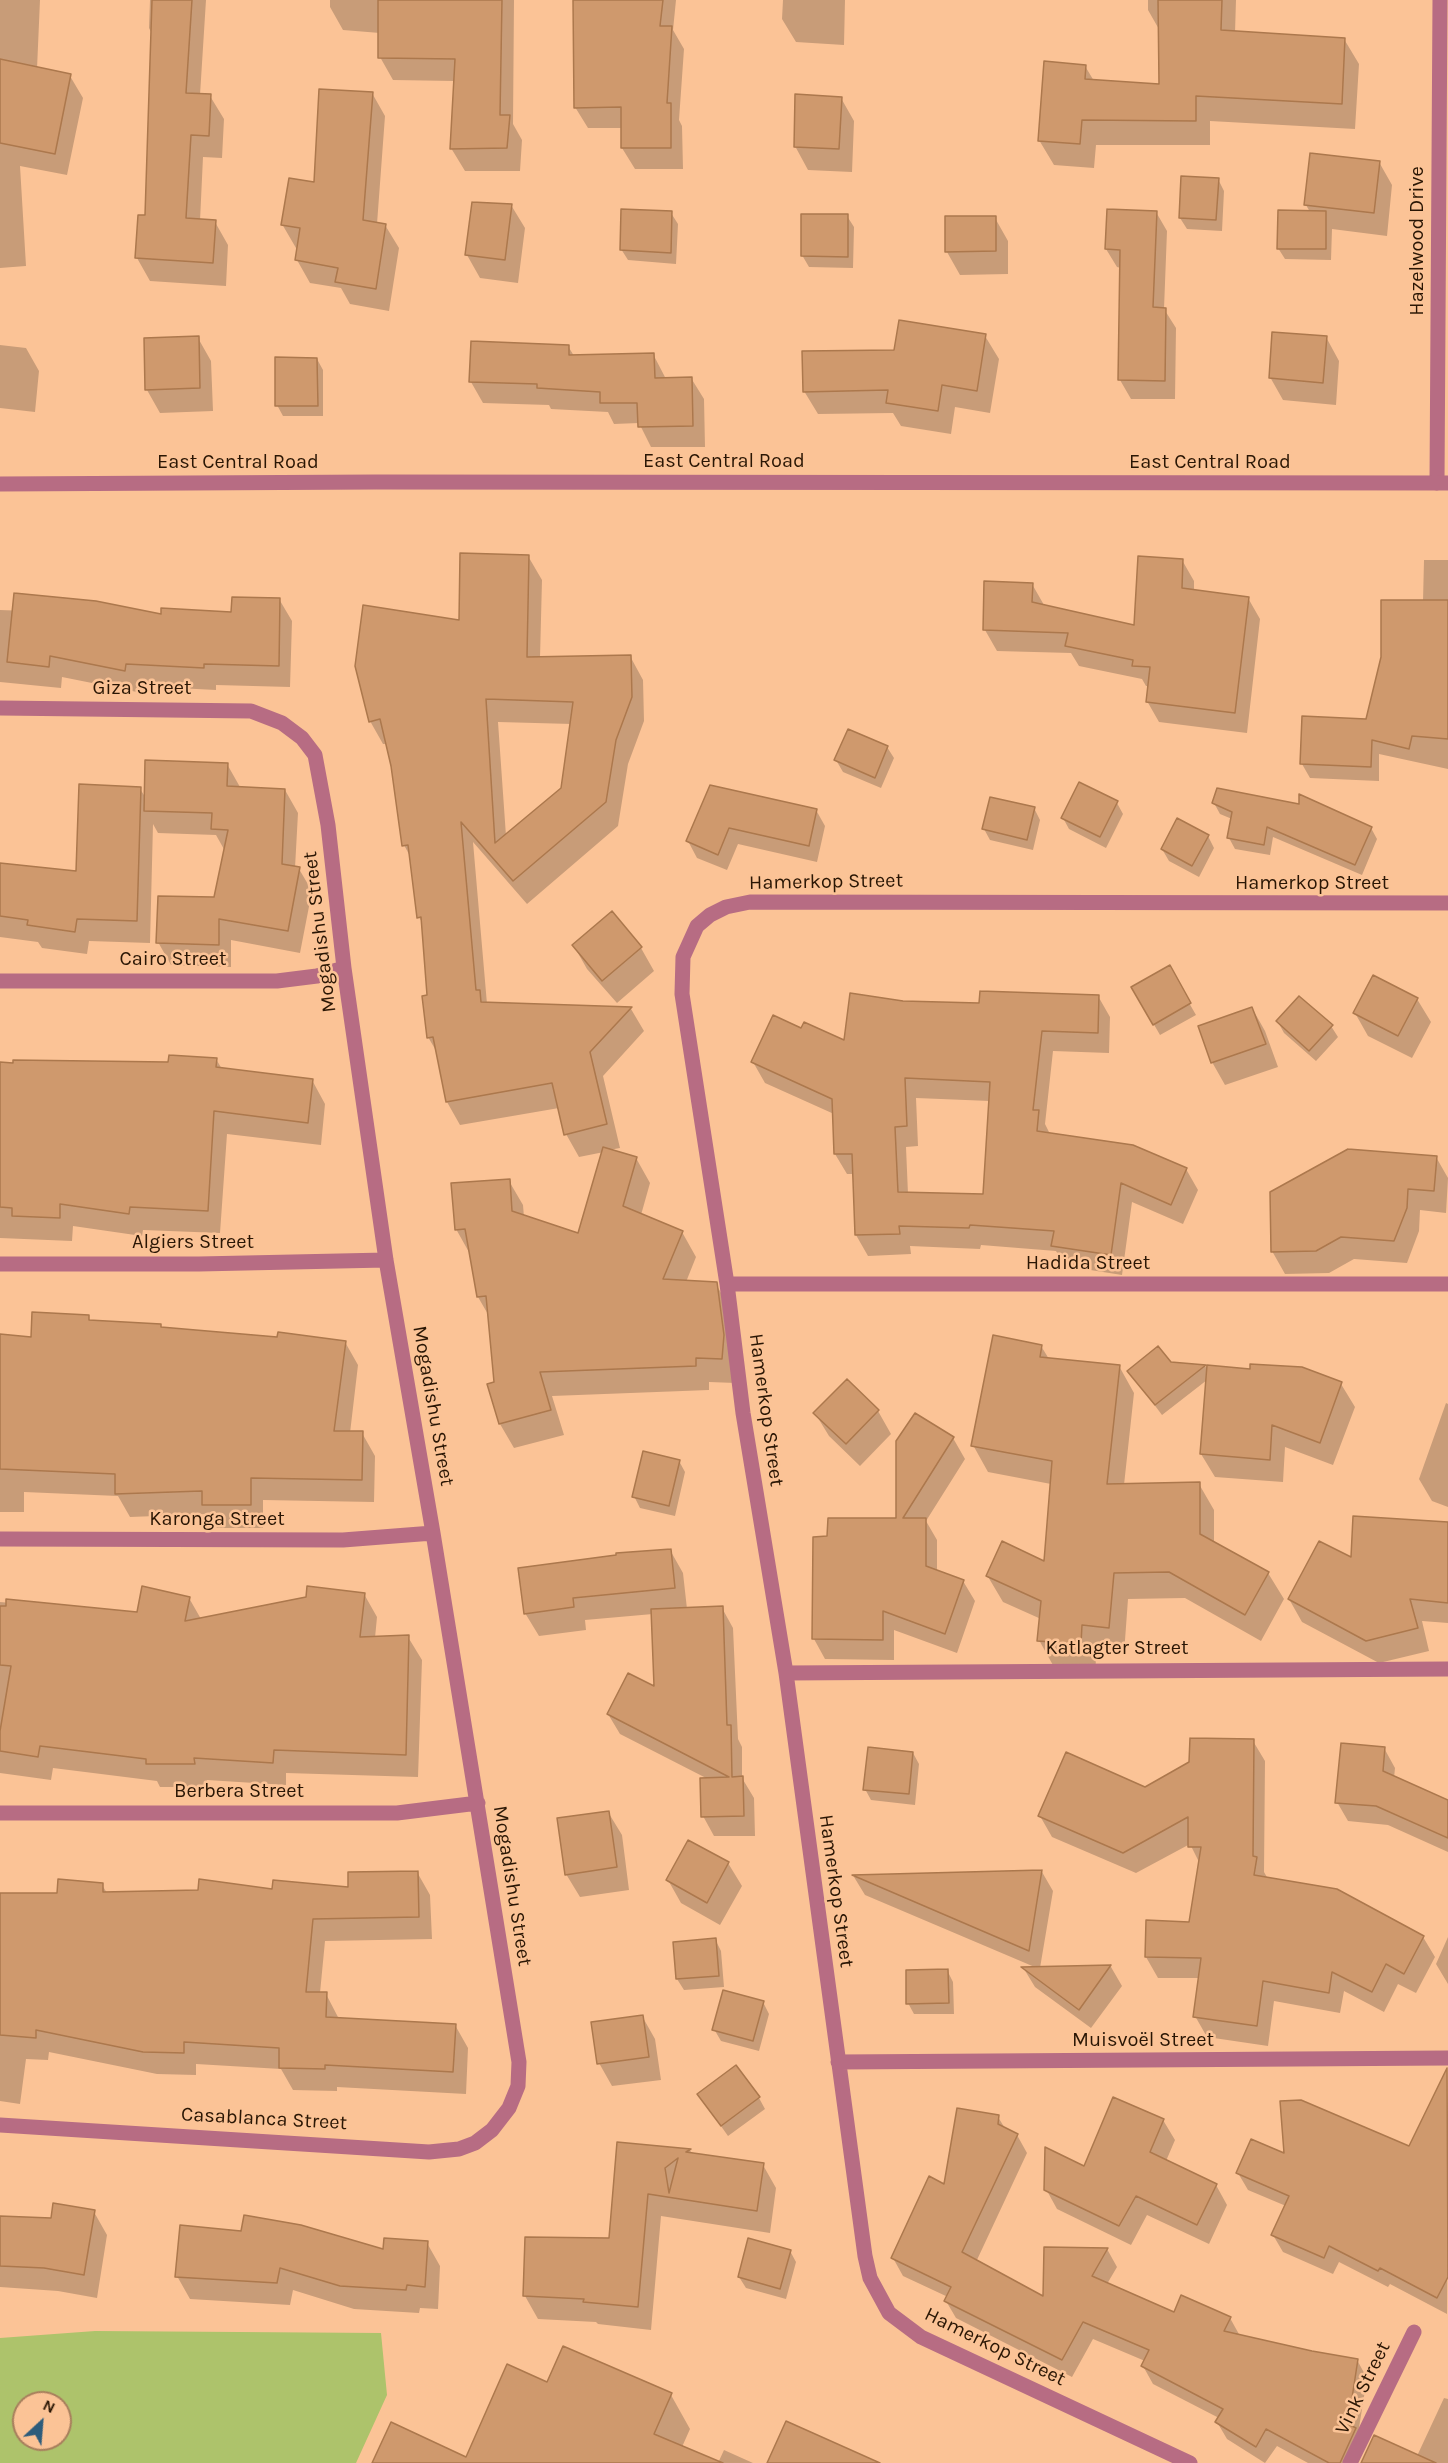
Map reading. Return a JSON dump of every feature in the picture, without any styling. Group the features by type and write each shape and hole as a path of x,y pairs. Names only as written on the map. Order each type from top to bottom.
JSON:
{"street":[{"name":"Hazelwood Drive","path":"1440,0 1442,483"},
{"name":"East Central Road","path":"0,484 1442,483"},
{"name":"Giza Street","path":"0,708 251,711 282,723"},
{"name":"Mogadishu Street","path":"282,723 302,738 315,755 328,825 344,968 386,1260 478,1803 519,2062 518,2086 509,2108"},
{"name":"Hamerkop Street","path":"1190,2463 921,2337 889,2313 870,2278 864,2256 786,1673 743,1413 728,1284 682,994 683,957 697,926 710,915 726,907 750,902 1448,903"},
{"name":"Cairo Street","path":"0,981 277,981 317,976 344,968"},
{"name":"Algiers Street","path":"0,1264 222,1264 386,1260"},
{"name":"Hadida Street","path":"728,1284 1448,1284"},
{"name":"Karonga Street","path":"0,1539 344,1540 433,1533"},
{"name":"Katlagter Street","path":"786,1673 1448,1668"},
{"name":"Berbera Street","path":"0,1813 397,1813 478,1803"},
{"name":"Muisvoël Street","path":"838,2062 1294,2061 1448,2058"},
{"name":"Casablanca Street","path":"0,2125 429,2152 459,2149 475,2143 492,2130 509,2108"},
{"name":"Vink Street","path":"1350,2463 1414,2332"}],"green space":[{"path":"95,2331 381,2333 387,2395 356,2463 0,2463 0,2338"}],"building":[{"path":"152,0 192,0 186,93 211,94 209,136 191,135 186,218 216,220 213,263 135,258 138,215 145,215"},
{"path":"378,0 502,0 500,115 510,115 507,148 450,149 455,59 378,58"},
{"path":"573,0 663,0 660,26 672,26 667,103 671,103 671,148 621,148 621,107 574,108"},
{"path":"1158,0 1222,0 1221,30 1345,38 1342,104 1196,96 1196,121 1082,120 1080,144 1038,141 1044,61 1086,65 1085,79 1159,84"},
{"path":"0,59 71,74 55,154 0,143"},
{"path":"319,89 373,92 363,220 386,224 376,289 335,282 338,268 295,260 300,228 281,225 289,178 314,182"},
{"path":"795,94 842,97 839,149 794,147"},
{"path":"1310,153 1380,161 1374,213 1304,205"},
{"path":"1181,176 1219,178 1216,220 1179,218"},
{"path":"472,202 512,204 505,260 465,255"},
{"path":"621,209 672,211 671,253 620,250"},
{"path":"1107,209 1157,211 1153,307 1166,308 1165,381 1118,380 1120,250 1105,249"},
{"path":"1278,210 1326,211 1326,249 1277,249"},
{"path":"801,214 848,214 848,257 801,256"},
{"path":"945,216 996,216 996,251 945,252"},
{"path":"899,320 986,334 977,391 942,385 938,411 886,403 888,390 803,392 802,351 894,350"},
{"path":"1272,332 1327,336 1323,383 1269,378"},
{"path":"199,336 200,388 145,390 144,338"},
{"path":"471,341 569,345 569,355 654,353 655,378 692,377 693,426 638,427 637,403 600,403 600,392 537,388 537,384 469,382"},
{"path":"275,357 317,358 318,406 275,406"},
{"path":"460,553 529,555 527,657 631,655 632,697 616,740 606,802 513,881 461,822 476,990 480,990 481,1002 632,1007 590,1052 607,1124 564,1135 552,1083 446,1102 433,1037 427,1038 422,996 427,995 421,917 417,918 408,845 402,846 391,766 380,719 369,722 355,666 363,605 459,620","holes":["486,699 573,702 561,788 495,843"]},
{"path":"1138,556 1183,559 1182,588 1249,597 1235,713 1146,702 1150,667 1132,666 1133,660 1065,646 1068,633 983,630 984,581 1033,583 1032,602 1134,625"},
{"path":"14,593 96,601 161,614 161,608 231,612 232,597 280,598 279,666 204,664 204,668 126,664 125,671 50,656 49,667 7,662"},
{"path":"1381,600 1448,600 1448,739 1412,736 1409,749 1372,740 1371,767 1300,764 1302,716 1366,719 1381,657"},
{"path":"848,729 888,746 875,778 834,760"},
{"path":"145,760 228,763 227,786 285,789 282,864 300,867 288,931 219,919 219,945 156,943 158,896 214,897 228,830 211,829 212,813 144,811"},
{"path":"1079,782 1118,801 1100,837 1061,818"},
{"path":"79,784 141,787 137,921 77,919 75,932 27,925 28,920 0,916 0,863 76,871"},
{"path":"710,785 817,809 809,846 729,828 718,855 686,841"},
{"path":"1217,788 1299,804 1299,794 1372,827 1355,865 1267,827 1264,845 1227,838 1232,812 1212,803"},
{"path":"990,797 1035,807 1027,840 982,829"},
{"path":"1177,818 1209,835 1192,866 1161,849"},
{"path":"612,911 642,947 602,981 572,945"},
{"path":"1170,965 1191,1003 1153,1025 1131,987"},
{"path":"1373,975 1418,998 1398,1036 1353,1013"},
{"path":"980,991 1099,995 1098,1033 1042,1031 1033,1110 1039,1110 1037,1131 1133,1145 1187,1168 1171,1205 1121,1183 1111,1255 1051,1246 1054,1231 970,1225 969,1228 899,1226 900,1234 855,1235 852,1154 834,1154 832,1099 751,1062 773,1015 801,1028 804,1022 844,1040 850,993 903,1001 979,1003","holes":["905,1078 990,1082 983,1194 898,1192 895,1127 907,1126"]},
{"path":"1299,996 1333,1025 1309,1051 1276,1021"},
{"path":"1252,1007 1266,1044 1211,1063 1198,1026"},
{"path":"169,1055 217,1058 216,1067 313,1079 308,1123 214,1111 208,1211 130,1207 129,1214 60,1204 60,1218 12,1216 12,1208 0,1207 0,1062 13,1063 13,1060 168,1062"},
{"path":"603,1147 637,1157 623,1206 683,1231 663,1279 717,1282 724,1335 722,1359 696,1358 696,1366 540,1372 551,1410 499,1424 487,1384 494,1382 486,1296 477,1297 465,1229 455,1230 451,1183 510,1179 512,1211 578,1233"},
{"path":"1348,1149 1437,1156 1434,1191 1408,1189 1407,1208 1394,1241 1341,1237 1316,1251 1271,1252 1270,1192"},
{"path":"32,1312 89,1315 89,1320 161,1324 161,1327 277,1337 278,1332 346,1341 334,1431 363,1431 362,1480 251,1478 251,1505 202,1505 202,1491 115,1494 115,1474 0,1469 0,1334 31,1337"},
{"path":"993,1335 1042,1345 1040,1357 1120,1365 1107,1484 1200,1482 1200,1534 1269,1572 1245,1615 1169,1572 1114,1573 1109,1628 1082,1625 1081,1644 1037,1641 1041,1601 986,1576 1002,1541 1044,1561 1052,1461 971,1446"},
{"path":"1158,1346 1171,1362 1206,1365 1155,1405 1127,1371"},
{"path":"1250,1364 1302,1367 1342,1382 1320,1443 1272,1425 1270,1460 1200,1454 1207,1365 1250,1369"},
{"path":"847,1379 879,1410 846,1444 813,1413"},
{"path":"915,1413 954,1437 903,1518 926,1518 926,1566 964,1580 945,1634 883,1611 883,1640 812,1639 813,1537 827,1536 828,1518 896,1518 896,1441"},
{"path":"643,1451 680,1460 669,1506 632,1497"},
{"path":"1353,1516 1448,1522 1448,1603 1410,1599 1418,1628 1366,1641 1288,1599 1319,1541 1351,1557"},
{"path":"671,1549 675,1588 573,1598 574,1607 524,1614 518,1568 616,1555 616,1553"},
{"path":"142,1586 190,1597 185,1621 306,1597 307,1586 365,1593 360,1637 409,1635 406,1755 274,1750 273,1763 194,1758 195,1764 146,1764 146,1759 40,1746 38,1757 0,1751 0,1731 11,1666 0,1665 0,1606 6,1606 6,1599 137,1612"},
{"path":"723,1606 727,1725 731,1725 732,1777 743,1776 744,1816 701,1817 700,1778 729,1777 607,1714 628,1673 654,1686 651,1609"},
{"path":"1190,1738 1254,1739 1253,1856 1257,1857 1254,1875 1337,1889 1424,1936 1404,1974 1386,1964 1372,1992 1332,1972 1329,1993 1263,1981 1257,2026 1193,2017 1201,1958 1145,1957 1146,1920 1189,1922 1201,1847 1188,1847 1188,1817 1123,1853 1038,1816 1066,1752 1145,1787 1189,1762"},
{"path":"1341,1743 1385,1747 1383,1771 1448,1800 1448,1838 1376,1806 1335,1803"},
{"path":"868,1747 913,1752 909,1794 863,1790"},
{"path":"609,1811 617,1867 565,1875 557,1818"},
{"path":"688,1840 729,1862 707,1903 666,1880"},
{"path":"1042,1870 1029,1951 852,1875"},
{"path":"418,1871 419,1917 313,1919 306,1992 327,1992 326,2017 456,2024 453,2072 325,2065 325,2069 279,2068 279,2048 184,2042 184,2053 143,2052 36,2030 36,2038 0,2035 0,1893 57,1893 58,1879 103,1883 103,1892 198,1890 199,1879 272,1889 273,1880 348,1887 348,1872"},
{"path":"716,1938 719,1976 676,1979 673,1942"},
{"path":"1111,1965 1079,2010 1021,1967"},
{"path":"948,1969 949,2003 906,2004 906,1970"},
{"path":"723,1990 764,2001 753,2041 712,2030"},
{"path":"643,2015 649,2057 597,2064 591,2022"},
{"path":"736,2065 760,2097 721,2126 697,2094"},
{"path":"1447,2068 1448,2277 1437,2298 1380,2268 1378,2271 1329,2246 1324,2258 1271,2235 1289,2196 1236,2173 1251,2139 1284,2153 1280,2101 1301,2100 1409,2146"},
{"path":"1113,2097 1164,2119 1150,2152 1217,2184 1197,2225 1136,2196 1119,2226 1044,2190 1045,2147 1084,2166"},
{"path":"957,2108 999,2115 998,2124 1018,2134 962,2252 1043,2296 1044,2247 1108,2248 1092,2276 1174,2312 1181,2295 1231,2317 1224,2331 1358,2359 1348,2424 1356,2428 1340,2463 1329,2463 1266,2429 1256,2447 1215,2422 1223,2409 1141,2366 1149,2350 1083,2322 1062,2360 944,2301 951,2287 891,2258 929,2176 944,2184"},
{"path":"617,2142 691,2149 686,2152 764,2163 757,2211 648,2194 638,2307 583,2302 584,2299 523,2296 525,2237 609,2238","holes":["678,2158 669,2193 665,2168"]},
{"path":"53,2203 95,2210 84,2275 44,2268 0,2266 0,2216 51,2218"},
{"path":"244,2215 301,2225 383,2249 384,2238 428,2241 425,2287 407,2285 406,2290 340,2286 280,2268 277,2283 175,2277 180,2225 241,2231"},
{"path":"748,2238 791,2250 780,2289 738,2277"},
{"path":"563,2346 672,2393 654,2434 723,2463 372,2463 391,2422 466,2457 507,2364 547,2382"},
{"path":"786,2421 880,2463 767,2463"},
{"path":"1374,2435 1436,2463 1361,2463"}]}
